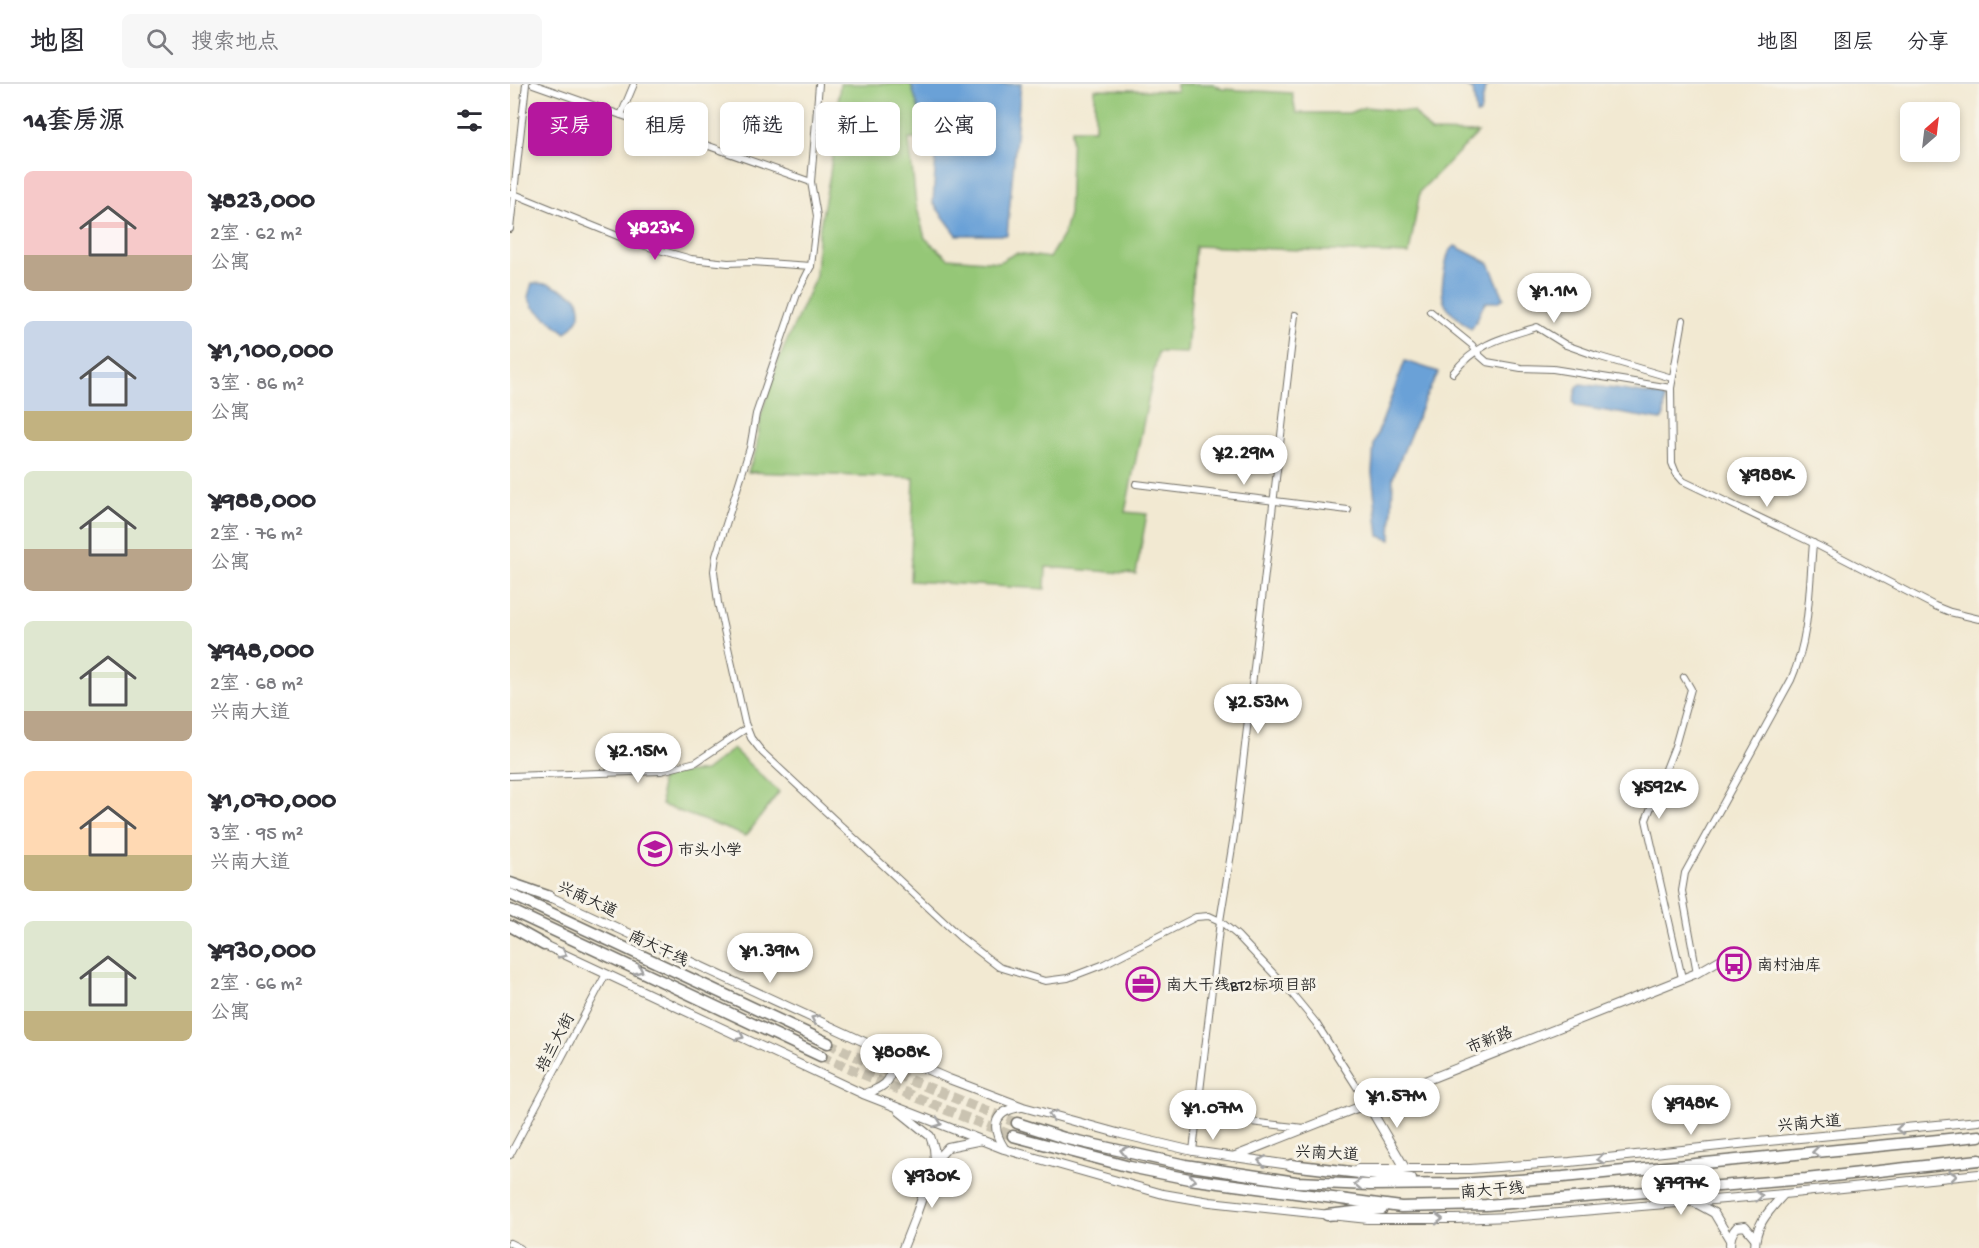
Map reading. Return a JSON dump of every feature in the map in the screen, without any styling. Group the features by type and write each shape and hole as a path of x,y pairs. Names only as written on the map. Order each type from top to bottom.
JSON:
{"highway":[{"path":"510,883 550,897"},
{"name":"南大干线","path":"510,894 828,1043"},
{"name":"南大干线","path":"510,910 821,1056"},
{"path":"510,927 544,945"},
{"name":"南大干线","path":"1017,1123 1064,1138 1185,1165 1286,1181 1370,1185 1459,1184 1563,1177 1979,1136"},
{"name":"南大干线","path":"1013,1136 1130,1167 1190,1179 1401,1207 1497,1204 1806,1179 1979,1160"},
{"path":"1291,1166 1459,1184"},
{"path":"1328,1215 1401,1207"}],"main road":[{"name":"兴南大道","path":"510,878 949,1079 1023,1107 1193,1151 1291,1166 1358,1169 1470,1169 1570,1162 1979,1121"},
{"path":"544,945 863,1094 1004,1149 1162,1194 1210,1202 1368,1219 1510,1217 1784,1194 1979,1174"},
{"name":"市新路","path":"1232,1157 1696,973 1723,958"},
{"path":"863,1094 879,1089 888,1081 891,1065 884,1051"},
{"path":"1367,1104 1404,1168"},
{"path":"892,1105 930,1136 934,1148 934,1161 903,1248"},
{"path":"1004,1149 997,1137 996,1125 1000,1114 1009,1109 1023,1107"},
{"path":"934,1161 948,1147 982,1140"},
{"path":"1755,1248 1759,1224 1784,1194"},
{"path":"1693,1202 1714,1214 1730,1244"},
{"path":"1730,1244 1732,1231 1737,1227 1745,1226 1755,1238"}],"street":[{"path":"510,229 512,194 526,84"},
{"path":"533,84 811,182"},
{"path":"621,115 633,84"},
{"path":"819,84 811,182 816,216 811,266 797,294 756,414 750,448 716,556 714,571 718,603 751,738 762,752 960,937 999,967 1045,981 1068,978 1102,965 1196,917 1209,916 1220,921 1237,934 1316,1023 1367,1104"},
{"path":"512,194 635,243 692,259 728,263 752,262 811,266"},
{"path":"1430,311 1472,345 1487,362 1501,366 1553,369 1671,388"},
{"path":"1193,1151 1220,921 1236,823 1295,315"},
{"path":"1683,320 1671,388 1672,463 1676,473 1683,481 1950,612 1979,619"},
{"path":"1453,373 1461,363 1491,341 1537,327 1566,345 1672,378"},
{"path":"1136,484 1348,510"},
{"path":"1696,973 1682,891 1685,873 1800,661 1813,543"},
{"path":"1682,978 1646,820 1675,746 1691,689 1684,677"},
{"path":"510,776 661,771 696,762 747,728"},
{"name":"培兰大街","path":"510,1155 606,974"},
{"path":"1197,1116 1305,1128"},
{"path":"510,1243 520,1248"}],"green space":[{"path":"840,84 911,84 916,102 912,102 912,139 909,139 916,204 925,238 948,258 999,262 1016,253 1049,258 1063,235 1069,214 1072,129 1095,129 1095,89 1177,91 1177,84 1213,84 1222,89 1292,93 1296,113 1349,113 1365,107 1414,112 1431,132 1478,133 1420,191 1409,254 1195,246 1187,353 1158,352 1125,512 1147,514 1136,574 1046,567 1045,589 910,581 914,478 748,472 756,450 761,415 779,359 816,276 818,237 832,156 900,156 900,102 838,102"},
{"path":"733,749 779,792 746,836 662,805 660,775 705,771"}],"water":[{"path":"911,84 1021,84 1007,235 957,235 933,203 936,156 996,156 996,102 917,102"},
{"path":"1461,84 1490,84 1485,88 1480,114 1476,114 1473,90"},
{"path":"1455,246 1489,263 1504,298 1498,302 1486,302 1471,329 1454,315 1443,297 1443,279 1447,258"},
{"path":"532,283 549,284 577,297 579,317 566,333 533,307 528,297"},
{"path":"1405,361 1439,372 1426,396 1393,477 1391,540 1379,536 1372,473 1374,443"},
{"path":"1581,384 1662,396 1665,399 1664,416 1661,420 1576,406 1573,402 1577,387"}],"tunnel":[{"path":"828,1043 880,1068 1017,1123"},
{"path":"821,1056 1013,1136"}],"place":[{"name":"市头小学","path":"655,849"},
{"name":"南村油库","path":"1734,964"},
{"name":"南大干线BT2标项目部","path":"1143,984"}]}
